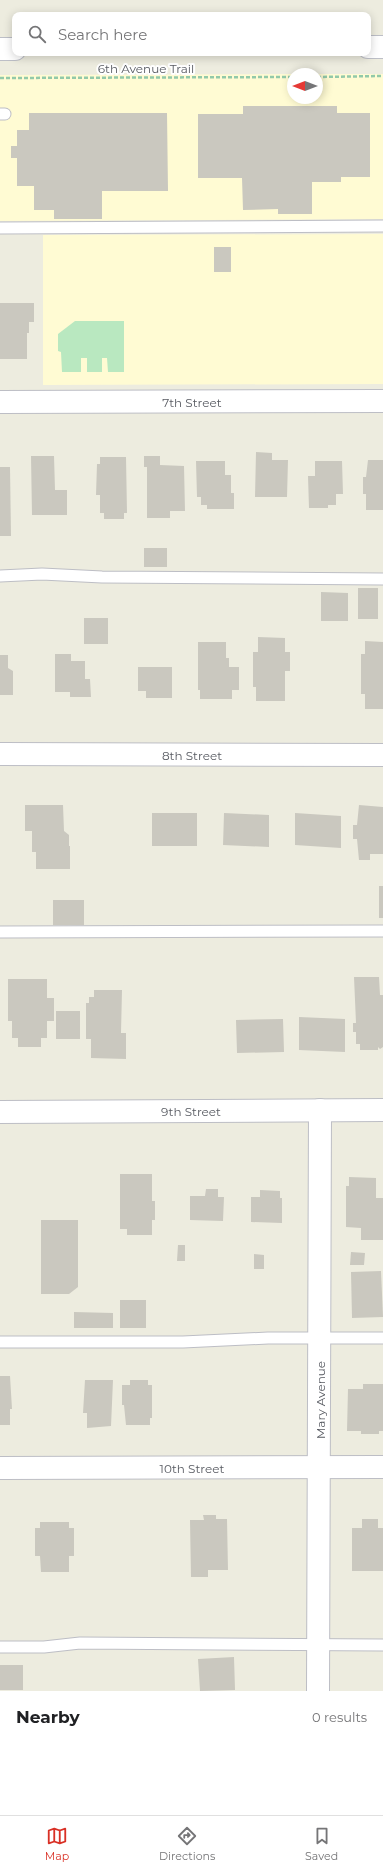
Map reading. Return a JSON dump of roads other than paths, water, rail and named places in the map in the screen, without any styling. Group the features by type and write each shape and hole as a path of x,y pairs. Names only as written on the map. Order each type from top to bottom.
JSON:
{"street":[{"path":"371,47 383,47"},
{"path":"0,49 12,49"},
{"name":"7th Street","path":"0,402 383,401"},
{"name":"8th Street","path":"0,754 383,755"},
{"name":"Mary Avenue","path":"318,1691 320,1110"},
{"name":"9th Street","path":"0,1112 383,1110"},
{"name":"10th Street","path":"0,1468 383,1467"}],"lane":[{"path":"0,228 383,226"},
{"path":"0,576 42,574 102,577 383,579"},
{"path":"0,932 383,931"},
{"path":"0,1342 183,1342 320,1337 383,1338"},
{"path":"0,1647 44,1647 80,1643 383,1645"}]}
